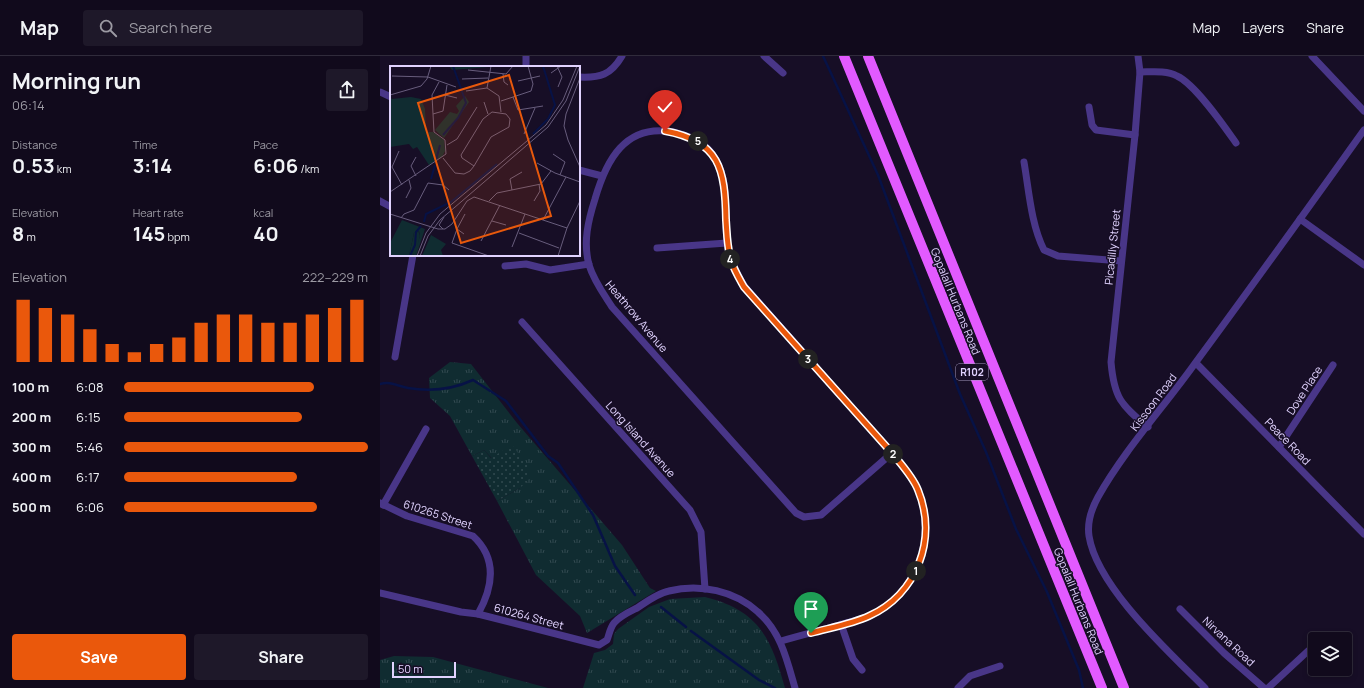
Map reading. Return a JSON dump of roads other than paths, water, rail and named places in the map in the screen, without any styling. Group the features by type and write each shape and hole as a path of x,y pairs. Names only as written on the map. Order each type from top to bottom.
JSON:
{"main road":[{"name":"Gopalall Hurbans Road","path":"844,56 1102,688"},
{"name":"Gopalall Hurbans Road","path":"868,56 1124,688"}],"street":[{"path":"580,78 596,78 610,71 622,56"},
{"path":"764,56 783,72"},
{"name":"Picadilly Street","path":"1138,56 1140,72 1136,135 1111,362 1112,381 1117,396 1126,408 1148,427"},
{"path":"1312,56 1364,111"},
{"path":"1140,72 1171,74 1181,78 1212,110 1236,143"},
{"path":"380,92 390,97"},
{"path":"1089,108 1092,125 1096,130 1136,135"},
{"name":"Kissoon Road","path":"1205,688 1133,614 1101,569 1091,547 1089,535 1090,518 1098,497 1364,130"},
{"name":"Heathrow Avenue","path":"781,641 869,616 901,594 913,576 922,557 926,537 924,512 918,490 903,466 892,453 744,287 735,272 727,243 724,182 718,165 710,151 696,140 665,131 650,131 622,145 611,158 602,176 586,232 589,264 596,284 612,307 796,513 804,517 821,515 892,453"},
{"path":"1024,162 1034,222 1039,240 1044,250 1058,256 1121,261"},
{"path":"580,170 602,176"},
{"path":"380,201 390,206"},
{"path":"1300,219 1364,265"},
{"path":"657,248 727,243"},
{"path":"395,357 413,256"},
{"path":"505,266 526,264 550,270 589,264"},
{"name":"Long Island Avenue","path":"522,322 690,510 701,532 705,588"},
{"name":"Peace Road","path":"1196,363 1364,534"},
{"name":"Dove Place","path":"1279,447 1333,365"},
{"path":"382,504 426,428"},
{"name":"610265 Street","path":"382,504 407,516 464,532 473,536 481,543 491,564 492,572 486,594 478,614"},
{"name":"610264 Street","path":"478,614 575,640 603,644 607,640 615,622 644,603 668,591 690,588 705,588"},
{"path":"705,588 723,592 741,600 758,612 770,624 781,641 795,688"},
{"path":"380,592 461,612 478,614"},
{"name":"Nirvana Road","path":"1180,609 1224,653 1264,688"},
{"path":"841,624 853,659 862,670"},
{"path":"1268,688 1308,651"},
{"path":"958,688 970,676 1000,666"}],"waterway":[{"path":"823,56 878,175 960,394 986,452 1016,529 1047,592 1079,670 1083,688"},
{"path":"380,384 391,383 408,388 433,390 449,388 473,380 506,401 548,456 558,463 593,515 615,566 635,595"},
{"path":"661,607 686,627"},
{"path":"691,631 759,680 775,688"}]}
